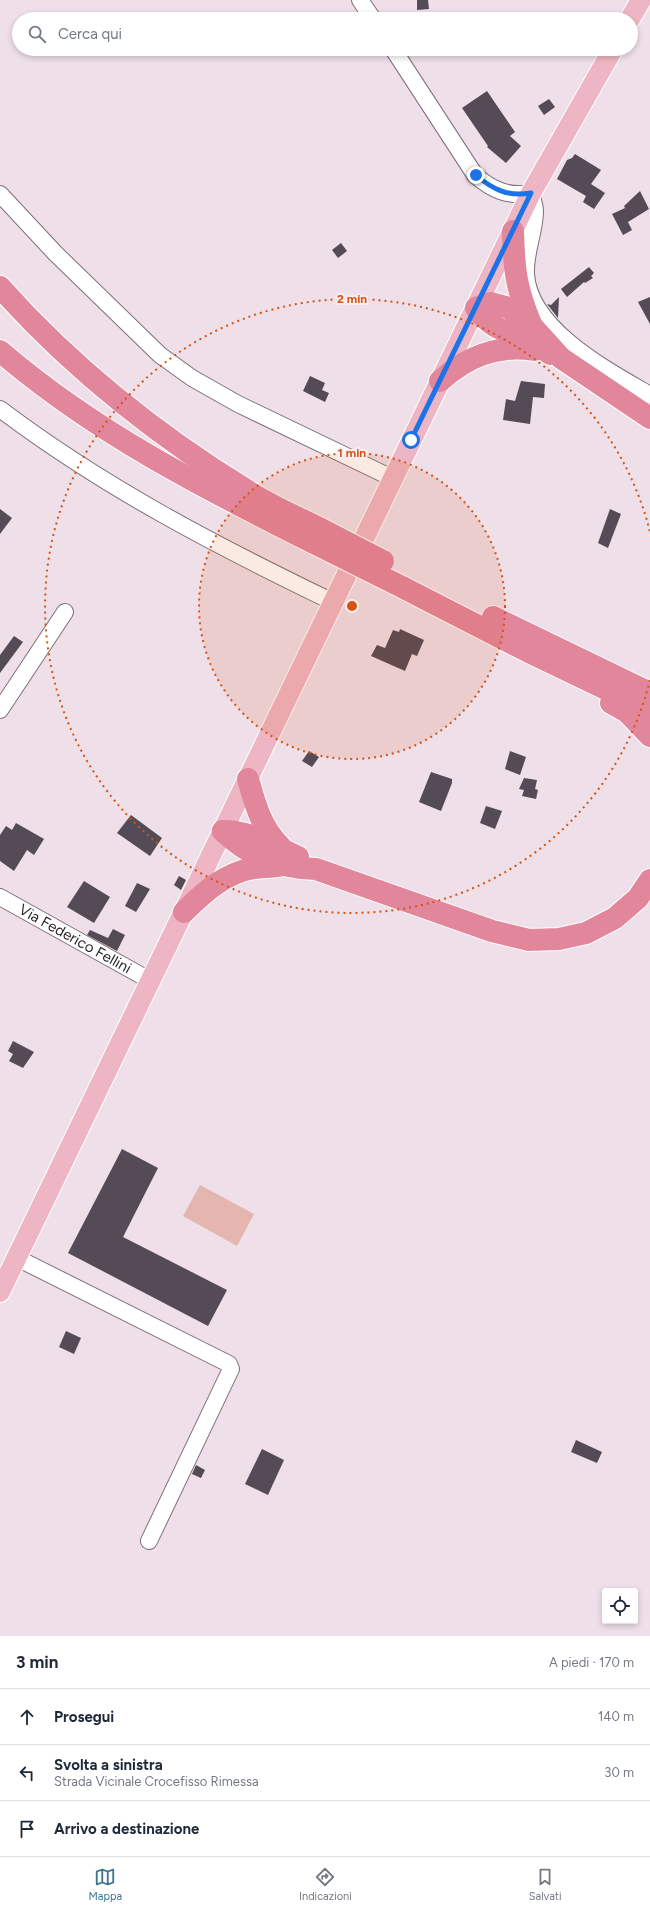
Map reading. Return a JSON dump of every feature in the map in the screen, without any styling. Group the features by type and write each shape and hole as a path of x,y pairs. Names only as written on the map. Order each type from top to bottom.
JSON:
{"highway":[{"path":"513,231 515,274 520,294 533,327"},
{"path":"0,287 22,311 72,358 132,408 179,444 317,536"},
{"path":"556,356 533,327 516,312 502,304 491,303 476,308 484,319 497,329 534,343 650,418"},
{"path":"440,381 462,363 486,352 499,349 518,348 556,356"},
{"path":"0,351 57,396 120,439 229,501 317,536 405,580 511,625 650,693"},
{"path":"405,580 527,651 650,710"},
{"path":"511,625 563,639 650,680"},
{"path":"527,651 565,682 615,704 627,712 650,736"},
{"path":"248,779 261,820 285,858"},
{"path":"223,831 235,831 253,835 285,858"},
{"path":"184,912 202,894 234,874 285,858 302,859 316,869 492,931 528,940 559,939 586,933 615,918 638,898 650,880"}],"main road":[{"path":"634,12 641,0"},
{"path":"0,1292 531,193 609,56"}],"street":[{"path":"360,0 368,12"},
{"path":"398,56 476,175 489,187 502,192 518,196 531,193 535,211 533,230 527,253 526,275 533,302 543,318 570,344 650,395"},
{"path":"0,194 55,253 160,355 192,378 238,404 392,478"},
{"path":"0,409 37,437 161,515 333,602"},
{"path":"0,710 65,612"},
{"name":"Via Federico Fellini","path":"0,897 151,981"},
{"path":"17,1258 229,1364 231,1369 148,1541"}],"shaded area":[{"path":"200,1185 254,1214 237,1246 183,1216"}],"building":[{"path":"417,0 428,0 429,9 417,10"},
{"path":"487,91 515,132 510,136 521,146 506,163 487,147 488,146 462,108"},
{"path":"549,99 555,107 544,115 538,106"},
{"path":"575,154 601,170 591,184 605,193 594,209 583,202 586,196 557,179 567,160 572,158"},
{"path":"640,191 649,209 628,222 632,230 623,235 612,214 625,208 624,206"},
{"path":"341,243 347,251 338,258 332,250"},
{"path":"589,267 594,273 591,276 593,278 585,283 584,282 567,297 561,289"},
{"path":"559,297 558,318 547,304 551,305"},
{"path":"650,297 650,324 638,302"},
{"path":"310,376 325,383 322,390 329,393 325,402 303,391"},
{"path":"521,381 545,384 544,398 533,397 530,424 503,420 506,399 515,401"},
{"path":"0,509 12,518 0,534"},
{"path":"610,509 621,514 608,548 598,543"},
{"path":"400,629 424,640 417,656 412,654 405,671 371,656 377,645 385,648 393,630 399,632"},
{"path":"14,636 23,642 0,673 0,655"},
{"path":"309,751 319,757 312,767 302,761"},
{"path":"510,751 526,757 520,775 505,769"},
{"path":"431,772 452,779 452,783 441,811 419,802"},
{"path":"524,778 537,780 535,789 538,790 536,799 522,796 524,790 519,789"},
{"path":"486,806 502,811 495,829 480,823"},
{"path":"131,815 162,838 150,856 117,833"},
{"path":"16,823 44,839 34,855 27,850 14,871 0,861 0,835 6,826 12,830"},
{"path":"179,876 186,880 181,890 174,885"},
{"path":"84,881 110,897 94,923 67,907"},
{"path":"137,883 150,889 136,912 125,906"},
{"path":"113,929 125,935 117,951 87,935 90,930 108,938"},
{"path":"13,1041 34,1052 23,1068 9,1061 13,1054 8,1051"},
{"path":"122,1149 158,1168 123,1237 227,1290 208,1326 68,1253"},
{"path":"66,1331 81,1338 74,1354 59,1347"},
{"path":"576,1440 602,1452 597,1463 571,1452"},
{"path":"262,1449 284,1460 268,1495 245,1484"},
{"path":"196,1465 205,1470 201,1478 192,1474"}],"route":[{"path":"411,440 531,193 518,196 502,192 489,187 476,175"}]}
